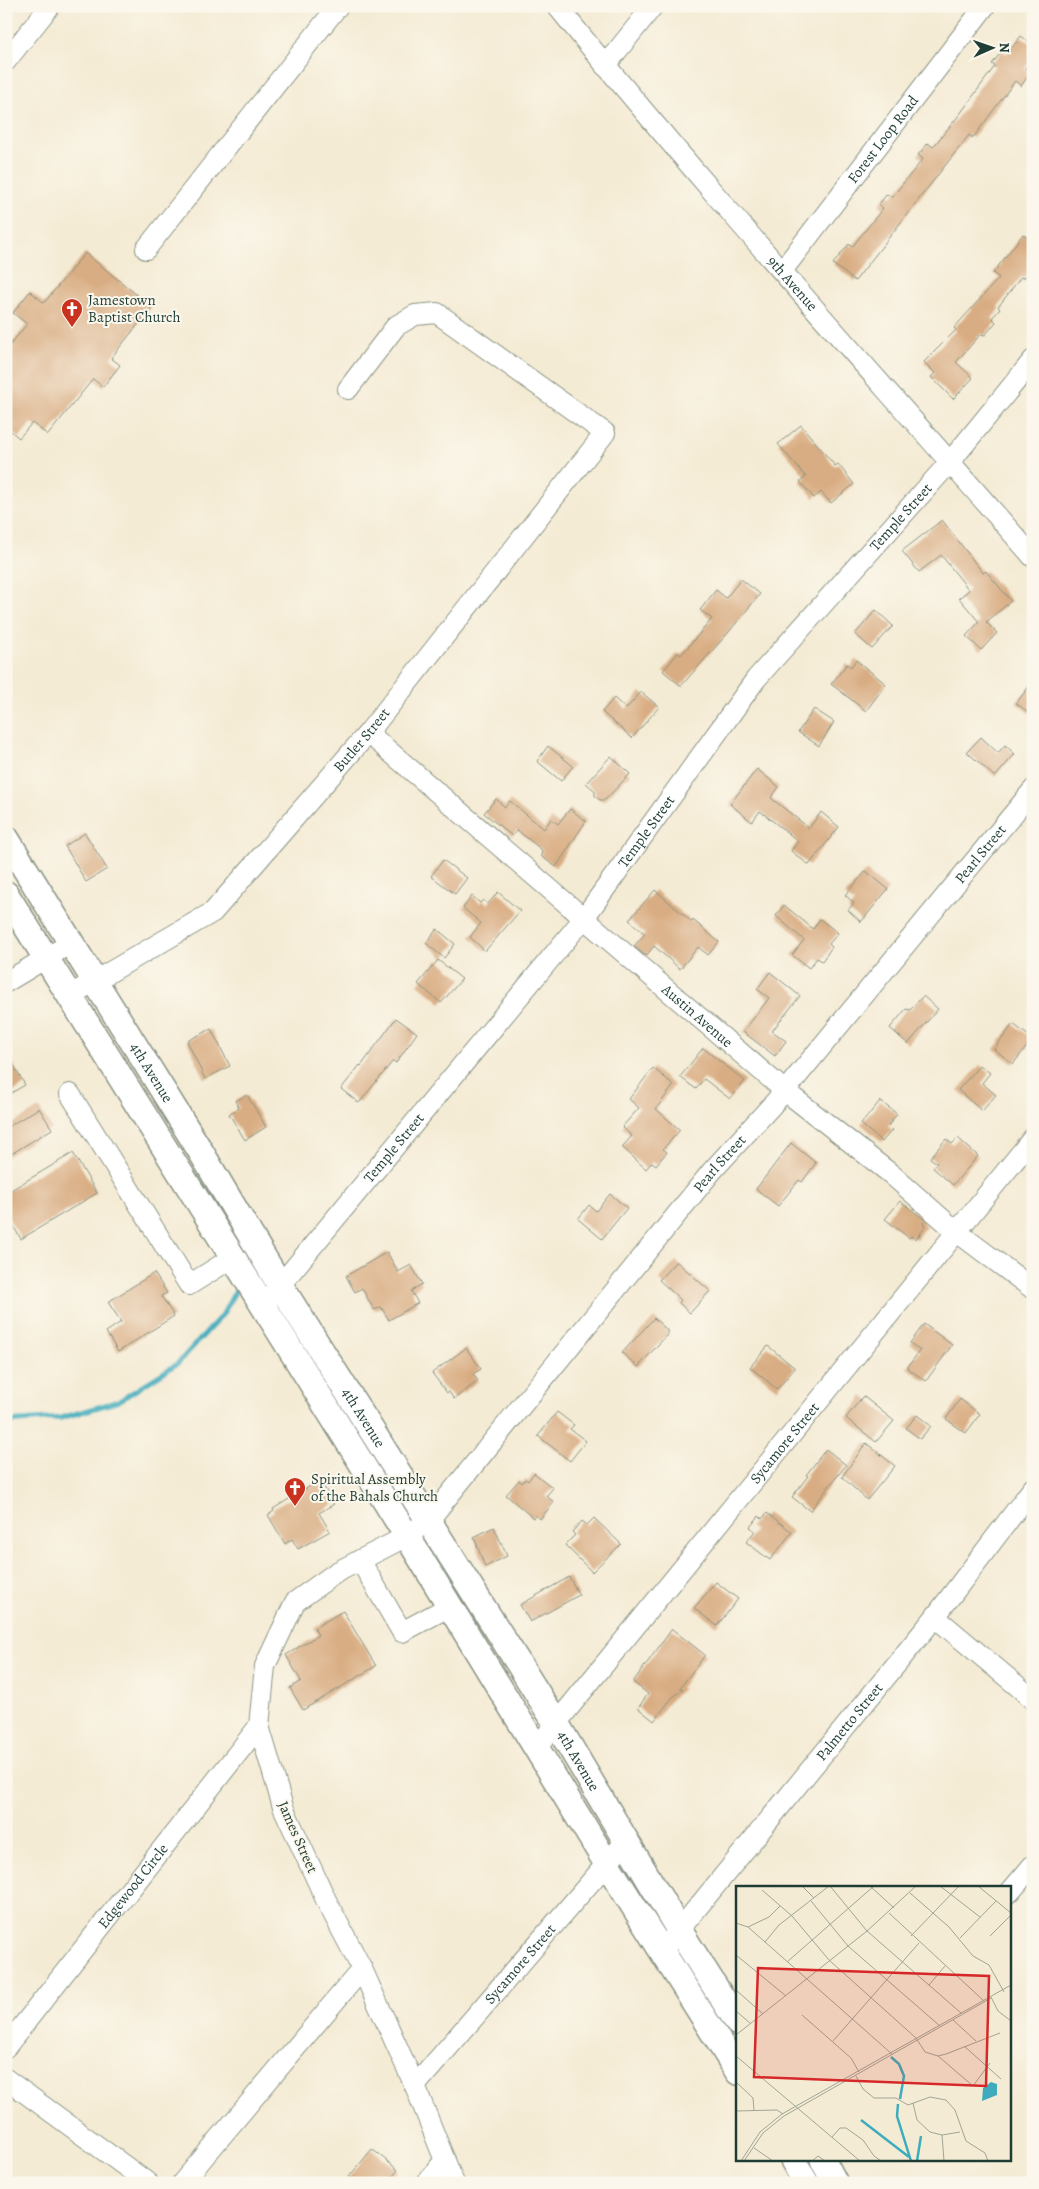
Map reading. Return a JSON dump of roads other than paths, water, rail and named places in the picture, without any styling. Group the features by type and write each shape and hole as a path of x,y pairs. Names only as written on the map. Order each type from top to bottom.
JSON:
{"main road":[{"name":"4th Avenue","path":"6,838 280,1285 556,1722 679,1930 736,2020"},
{"name":"4th Avenue","path":"6,894 407,1536 607,1864 736,2069"},
{"path":"794,2162 806,2183"},
{"path":"823,2162 835,2183"}],"street":[{"path":"6,61 50,6"},
{"path":"146,248 338,6"},
{"name":"9th Avenue","path":"557,6 605,66 1033,558"},
{"path":"605,66 653,6"},
{"name":"Forest Loop Road","path":"782,271 985,6"},
{"name":"Butler Street","path":"70,996 213,912 368,733 606,433 437,313 415,316 396,326 348,389"},
{"name":"Temple Street","path":"262,1306 584,918 756,679 950,462 1033,360"},
{"name":"Austin Avenue","path":"368,733 785,1091 891,1174 957,1232 1033,1289"},
{"name":"Pearl Street","path":"407,1536 428,1520 712,1170 785,1091 1033,790"},
{"path":"6,982 71,943"},
{"path":"70,1094 189,1285 232,1258"},
{"name":"Sycamore Street","path":"537,1747 1033,1138"},
{"name":"Palmetto Street","path":"662,1951 935,1617 1033,1488"},
{"name":"James Street","path":"407,1536 337,1572 295,1602 265,1666 259,1726 283,1806 327,1902 362,1969 415,2086 454,2183"},
{"path":"360,1560 402,1632 450,1606"},
{"path":"935,1617 1033,1699"},
{"name":"Edgewood Circle","path":"6,2047 259,1726"},
{"name":"Sycamore Street","path":"415,2086 626,1841"},
{"path":"1012,1890 1033,1865"},
{"path":"182,2183 362,1969"},
{"path":"6,2079 148,2183"},
{"path":"426,2183 445,2160"}],"waterway":[{"path":"6,1422 61,1418 119,1401 178,1363 223,1314 240,1282"}],"place":[{"name":"Jamestown Baptist Church","path":"72,328"},
{"name":"Spiritual Assembly of the Bahals Church","path":"295,1507"}]}
